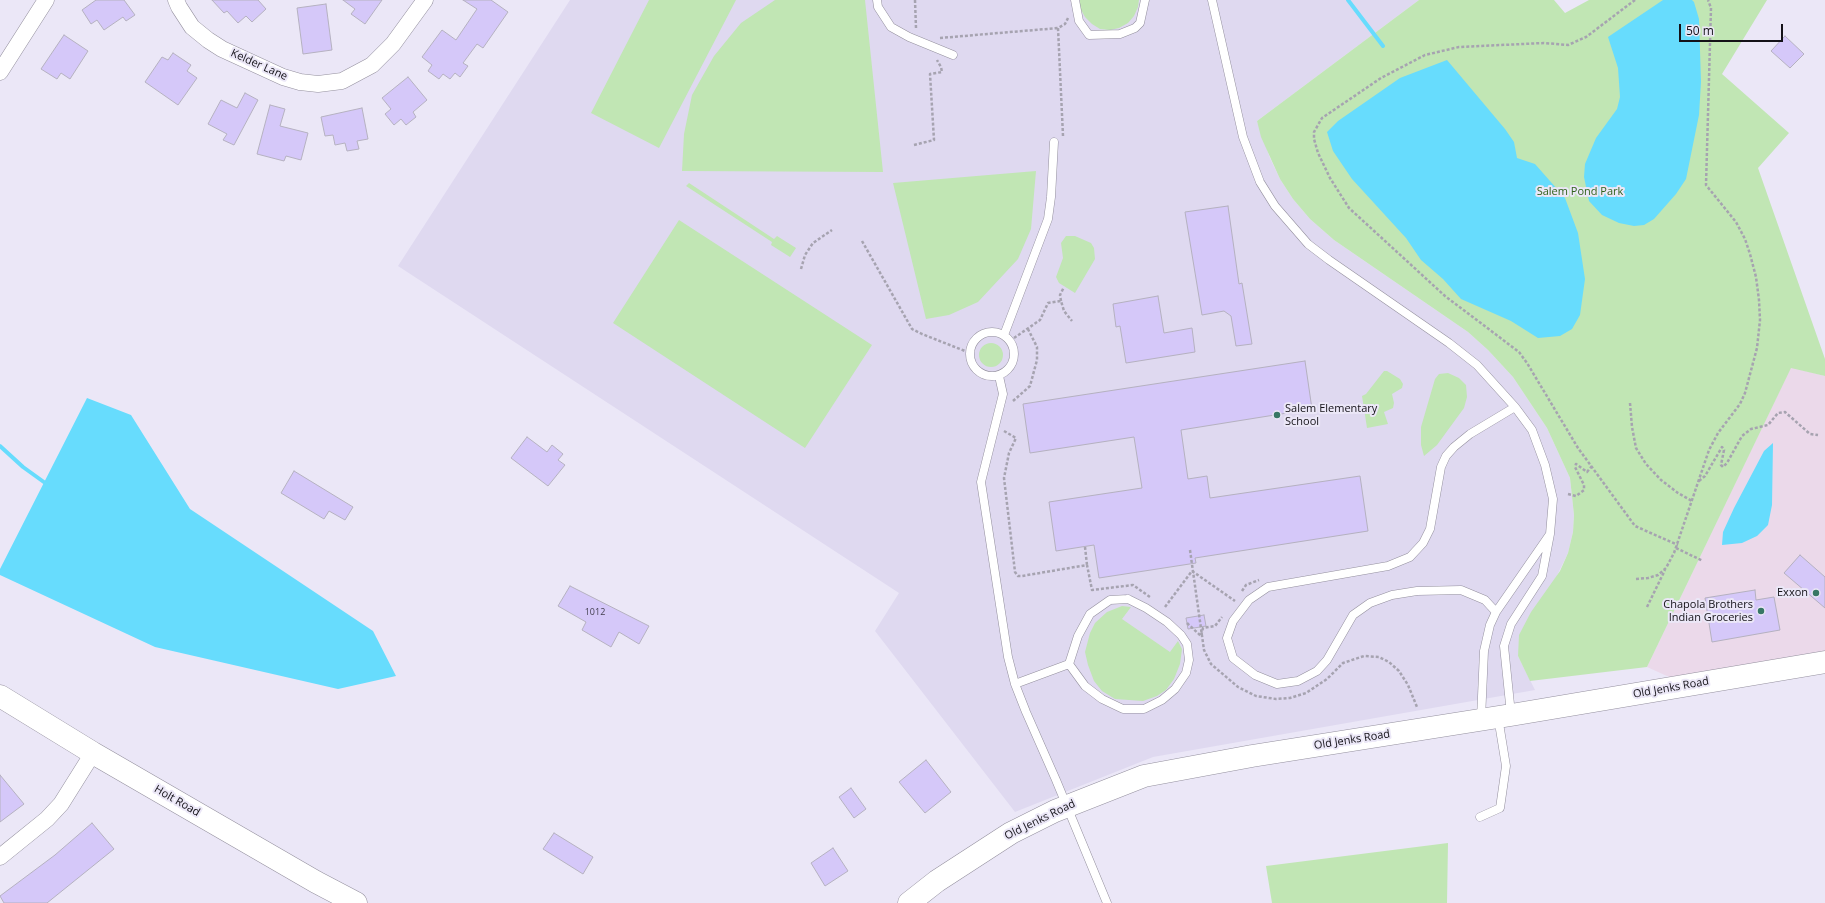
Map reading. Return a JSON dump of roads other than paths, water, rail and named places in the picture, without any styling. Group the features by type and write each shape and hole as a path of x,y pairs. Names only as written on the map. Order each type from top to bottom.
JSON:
{"street":[{"path":"0,72 46,0"},
{"name":"Kelder Lane","path":"176,0 192,27 222,49 283,77 300,82 318,84 342,80 372,65 394,44 426,0"},
{"name":"Old Jenks Road","path":"909,903 936,880 1011,833 1067,806 1144,776 1260,754 1497,717 1825,662"},
{"name":"Holt Road","path":"0,696 93,753 316,882 356,903"},
{"path":"0,858 47,819 61,804 93,753"}],"lane":[{"path":"877,0 878,7 891,27 917,37 953,55"},
{"path":"1075,0 1079,21 1089,35 1120,34 1135,28 1140,23 1145,0"},
{"path":"1212,0 1243,137 1260,182 1275,206 1308,244 1449,343 1477,365 1515,407 1532,430 1545,465 1553,499 1547,560 1542,576 1511,624 1504,646 1497,717"},
{"path":"1004,335 1048,219 1052,196 1054,142"},
{"path":"997,332 1004,335 1011,341 1015,353 1011,367 999,376 984,375 978,372 973,366 970,352 972,344 982,334 997,332"},
{"path":"999,376 1003,394 981,482 1008,657 1015,684 1107,903"},
{"path":"1496,612 1485,600 1461,590 1416,591 1392,595 1370,603 1353,615 1327,660 1316,671 1298,681 1277,684 1255,675 1233,658 1227,638 1233,621 1249,600 1268,587 1388,566 1410,557 1423,543 1430,529 1441,467 1446,456 1470,434 1515,407"},
{"path":"1480,817 1500,808 1506,766 1484,651 1490,625 1496,612 1550,534"},
{"path":"1128,599 1146,608 1167,622 1181,635 1187,644 1189,660 1186,673 1175,689 1162,700 1144,709 1123,709 1102,699 1085,686 1069,664 1078,636 1090,614 1110,600 1128,599"},
{"path":"1015,684 1069,664"}],"water":[{"path":"1663,0 1692,0 1694,2 1699,19 1701,82 1699,115 1686,179 1676,194 1654,219 1644,225 1634,226 1619,223 1602,215 1589,201 1584,177 1585,164 1596,138 1617,109 1620,97 1618,68 1608,37"},
{"path":"1447,60 1505,129 1514,142 1517,158 1535,164 1565,198 1578,233 1585,279 1580,315 1572,329 1560,336 1538,338 1511,321 1461,299 1443,279 1421,260 1406,238 1352,179 1333,151 1327,132 1338,121 1400,78"},
{"path":"87,398 131,415 190,509 373,631 396,676 338,689 155,647 0,575 0,569"},
{"path":"1773,443 1772,505 1768,525 1757,536 1742,543 1722,545 1723,532 1734,508 1764,451"}],"waterway":[{"path":"1348,0 1383,46"},
{"path":"0,446 23,467 48,485"}],"place":[{"name":"Salem Elementary School","path":"1277,415"},
{"name":"Exxon","path":"1816,593"},
{"name":"Chapola Brothers Indian Groceries","path":"1761,611"}],"park label":[{"name":"Salem Pond Park","path":"1580,192"}]}
